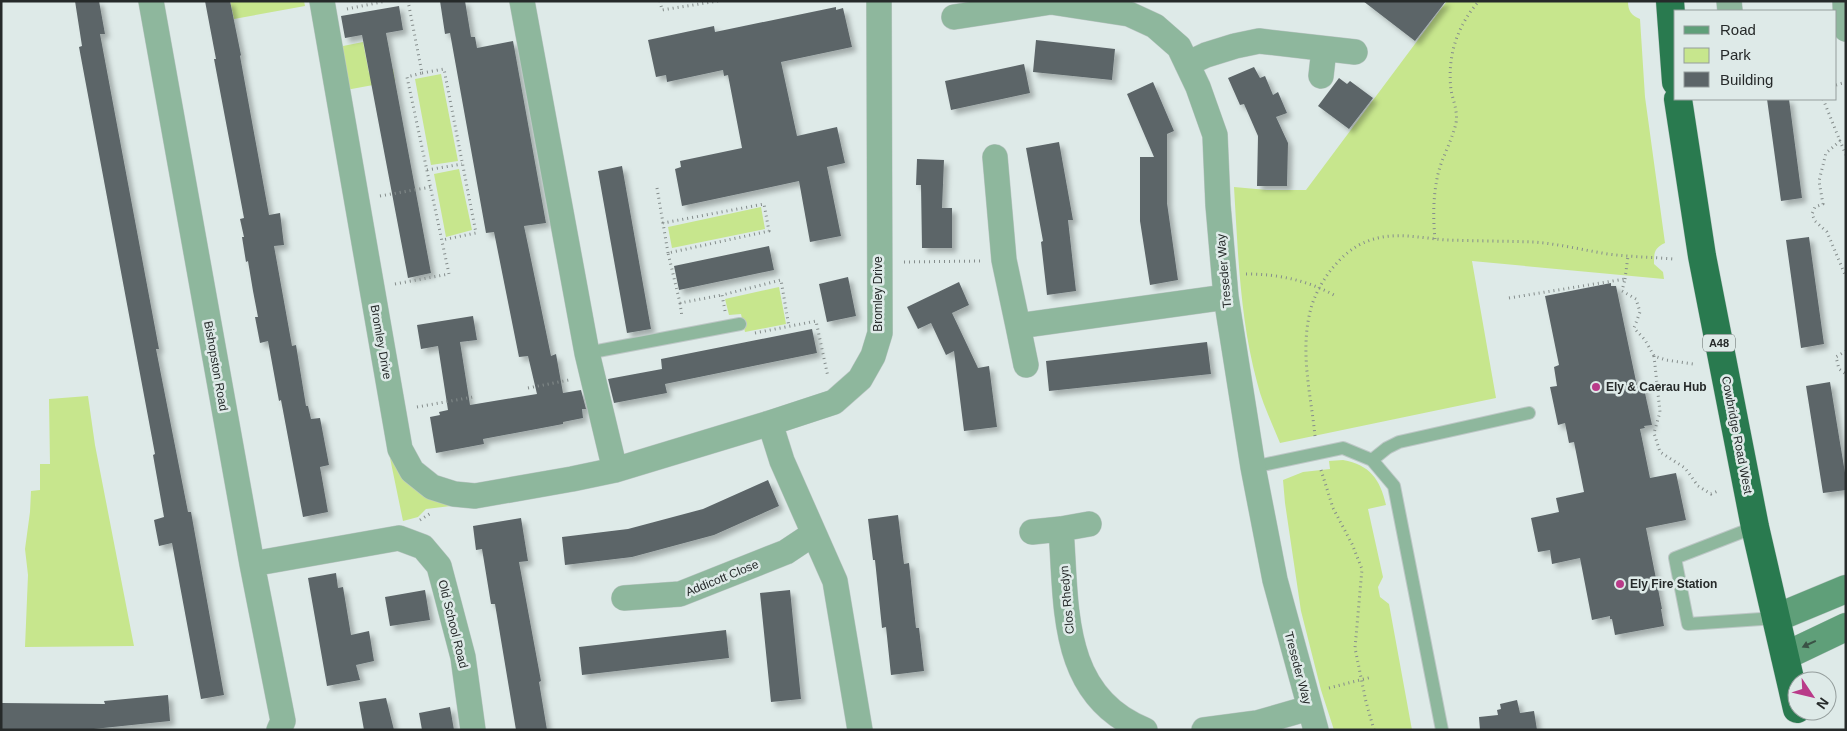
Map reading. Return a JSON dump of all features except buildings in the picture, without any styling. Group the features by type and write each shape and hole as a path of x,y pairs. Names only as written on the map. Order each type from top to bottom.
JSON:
{"highway":[{"name":"Cowbridge Road West","path":"1670,1 1674,56"},
{"name":"Cowbridge Road West","path":"1679,100 1702,256 1755,527 1788,671"}],"street":[{"name":"Bishopston Road","path":"151,1 252,564 283,721 279,730"},
{"path":"522,1 590,364 615,470"},
{"name":"Bromley Drive","path":"323,7 400,449 412,471 432,487 454,494 475,496 615,470 770,423 834,402 860,379 873,356 880,333 878,262 878,1"},
{"path":"1845,1 1846,28"},
{"name":"Treseder Way","path":"954,17 1051,2 1129,14 1155,26 1179,47 1198,87 1215,135 1218,205 1225,286 1253,467 1275,580 1315,709"},
{"path":"1187,64 1206,55 1259,41 1355,52"},
{"path":"1320,76 1324,49"},
{"path":"994,157 1004,260 1026,365"},
{"path":"1018,326 1225,286"},
{"path":"770,423 782,461 835,580 860,730"},
{"path":"1032,532 1088,524"},
{"name":"Clos Rhedyn","path":"1061,529 1069,635 1081,672 1104,705 1139,729"},
{"name":"Addicott Close","path":"624,598 680,594 786,552 813,534"},
{"name":"Old School Road","path":"252,564 399,538 423,547 439,566 463,658 473,730"},
{"path":"1776,618 1846,589"},
{"path":"1785,656 1846,627"},
{"path":"1204,730 1257,723 1315,709"}],"lane":[{"path":"590,364 734,325"},
{"path":"1372,460 1387,448 1399,442 1529,412"},
{"path":"1253,467 1344,448 1372,460 1394,486 1442,730"},
{"path":"1755,527 1675,558 1688,624 1776,618"}],"path":[{"path":"323,7 385,1"},
{"path":"408,1 422,73"},
{"path":"660,1 662,10 718,1"},
{"path":"1434,239 1438,174 1456,123 1456,108 1450,81 1453,47 1469,12 1479,1"},
{"path":"372,289 449,274 407,77 444,69 476,233 442,240"},
{"path":"1823,100 1846,155"},
{"path":"1840,142 1826,153 1819,181 1823,204 1815,208 1812,214 1814,221 1827,232 1846,278"},
{"path":"427,170 462,164"},
{"path":"357,200 431,187"},
{"path":"657,188 668,253 680,303 722,295 780,280 789,327"},
{"path":"663,223 764,204 769,231 668,253"},
{"path":"1316,443 1306,369 1310,311 1319,287 1328,274 1354,248 1366,241 1392,235 1434,239 1533,242 1628,256 1673,259"},
{"path":"1628,256 1622,291 1636,299 1640,312 1634,328 1654,356 1660,412 1654,433 1660,452 1685,468 1698,486 1712,494 1718,491"},
{"path":"878,262 1004,260"},
{"path":"1225,286 1271,274 1287,276 1319,287 1334,295"},
{"path":"1509,298 1625,279"},
{"path":"722,295 734,325 744,335 816,322 834,402"},
{"path":"1846,351 1836,357 1839,369 1846,374"},
{"path":"1654,356 1666,360 1693,364"},
{"path":"528,388 590,364"},
{"path":"393,411 473,397"},
{"path":"1319,462 1330,500 1362,569 1355,648 1374,730"},
{"path":"1315,709 1361,680 1372,677"}],"green space":[{"path":"230,1 304,1 305,6 234,19"},
{"path":"1447,1 1628,1 1631,12 1640,19 1645,97 1665,243 1655,251 1654,264 1663,272 1664,279 1472,261 1496,398 1280,443 1264,405 1251,358 1243,310 1234,187 1267,190 1306,190"},
{"path":"363,42 369,73 393,69 395,81 346,90 338,47"},
{"path":"441,74 458,161 431,165 415,79"},
{"path":"459,169 472,230 446,237 434,174"},
{"path":"761,207 765,229 672,248 668,227"},
{"path":"779,287 786,324 745,332 741,314 729,315 725,299"},
{"path":"88,396 95,445 134,646 25,647 28,575 25,549 31,491 40,490 40,464 50,464 49,399"},
{"path":"389,453 459,505 426,509 418,517 403,521"},
{"path":"1343,460 1360,465 1367,470 1377,481 1384,496 1386,505 1368,509 1383,577 1378,587 1380,597 1389,604 1412,730 1334,730 1321,690 1301,611 1283,480 1303,472 1330,469 1329,461"}],"place":[{"name":"Ely & Caerau Hub","path":"1596,387"},
{"name":"Ely Fire Station","path":"1620,584"}]}
